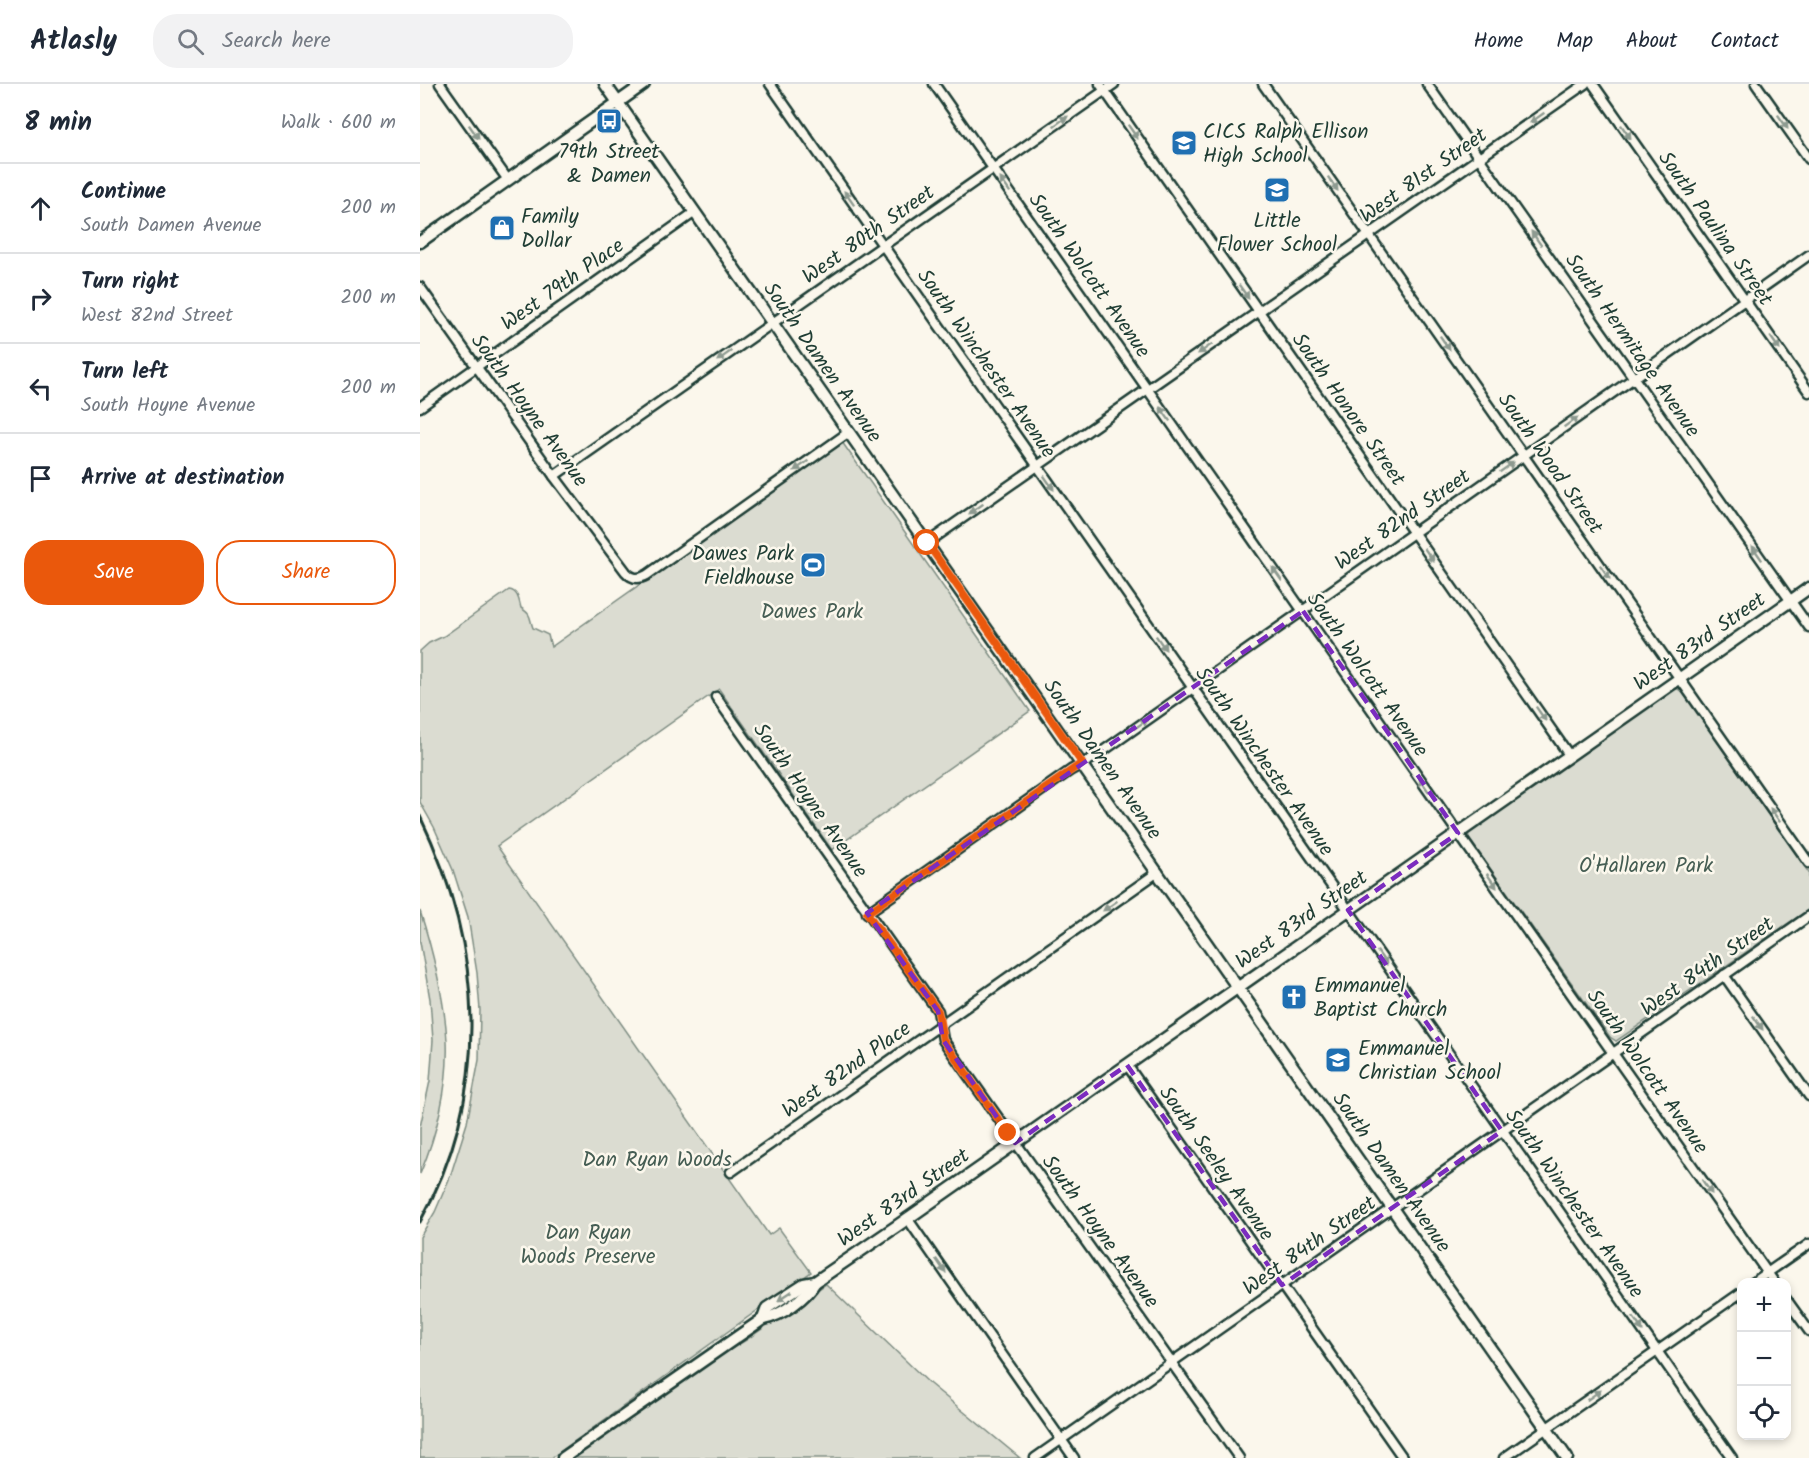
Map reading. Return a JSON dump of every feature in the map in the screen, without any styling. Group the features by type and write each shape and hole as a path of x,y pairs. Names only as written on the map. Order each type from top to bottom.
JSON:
{"street":[{"path":"440,84 508,180"},
{"name":"South Damen Avenue","path":"605,84 1567,1458"},
{"path":"420,242 644,84"},
{"name":"South Winchester Avenue","path":"770,84 1732,1458"},
{"name":"South Wolcott Avenue","path":"934,84 1771,1278"},
{"name":"West 80th Street","path":"554,476 993,168 1102,87 1114,84"},
{"name":"South Wood Street","path":"1263,84 1809,863"},
{"name":"South Hermitage Avenue","path":"1427,84 1809,627"},
{"name":"West 81st Street","path":"927,543 1585,84"},
{"name":"South Paulina Street","path":"1593,84 1809,392"},
{"path":"1756,84 1809,159"},
{"name":"South Honore Street","path":"1102,87 1569,755"},
{"name":"West 79th Place","path":"420,407 695,212"},
{"name":"West 82nd Street","path":"867,913 1082,763 1093,758 1809,255"},
{"name":"South Hoyne Avenue","path":"420,286 554,476 632,578 637,579 647,575 849,432"},
{"name":"West 83rd Street","path":"563,1458 763,1319 767,1308 804,1284 815,1282 1809,588"},
{"name":"South Hoyne Avenue","path":"716,697 938,1011 943,1040 1239,1458"},
{"name":"West 82nd Place","path":"731,1172 1158,872"},
{"name":"West 84th Street","path":"1035,1458 1809,916"},
{"path":"1724,975 1809,1096"},
{"name":"South Seeley Avenue","path":"1127,1065 1403,1458"},
{"path":"907,1218 1074,1458"},
{"path":"1760,1278 1809,1244"},
{"path":"1504,1458 1737,1295"},
{"path":"1791,1306 1809,1331"}],"highlighted area":[{"path":"1303,611 1458,833 1348,910 1502,1131 1282,1285 1127,1065 1015,1143 943,1040 938,1011 867,913"}],"green space":[{"path":"842,442 1030,711 832,850 719,689 497,846 769,1235 779,1228 811,1272 551,1458 420,1458 420,1237 435,1212 450,1177 467,1123 479,1060 480,1010 468,917 453,870 420,802 420,651 509,590 516,594 521,608 530,616 533,628 548,635 551,647"},
{"name":"O'Hallaren Park","path":"1674,689 1683,693 1809,873 1809,909 1616,1041 1610,1037 1470,840 1468,834"},
{"path":"420,911 441,992 446,1025 447,1058 441,1109 432,1143 420,1174 420,1127 430,1081 433,1040 430,999 420,942"},
{"path":"826,1284 930,1384 1020,1458 574,1458 714,1359 746,1340"}],"railway":[{"path":"420,816 441,866 457,917 467,968 471,1020 469,1071 459,1122 443,1172 420,1222"}],"place":[{"name":"79th Street & Damen","path":"609,121"},
{"name":"CICS Ralph Ellison High School","path":"1184,143"},
{"name":"Little Flower School","path":"1277,190"},
{"name":"Family Dollar","path":"502,228"},
{"name":"Dawes Park Fieldhouse","path":"813,565"},
{"name":"Emmanuel Baptist Church","path":"1294,997"},
{"name":"Emmanuel Christian School","path":"1338,1060"}],"route":[{"path":"927,543 1082,763 867,913 938,1011 943,1040 1008,1133"}],"park label":[{"name":"Dawes Park","path":"812,611"},
{"name":"Dan Ryan Woods","path":"657,1159"},
{"name":"Dan Ryan Woods Preserve","path":"588,1244"}]}
